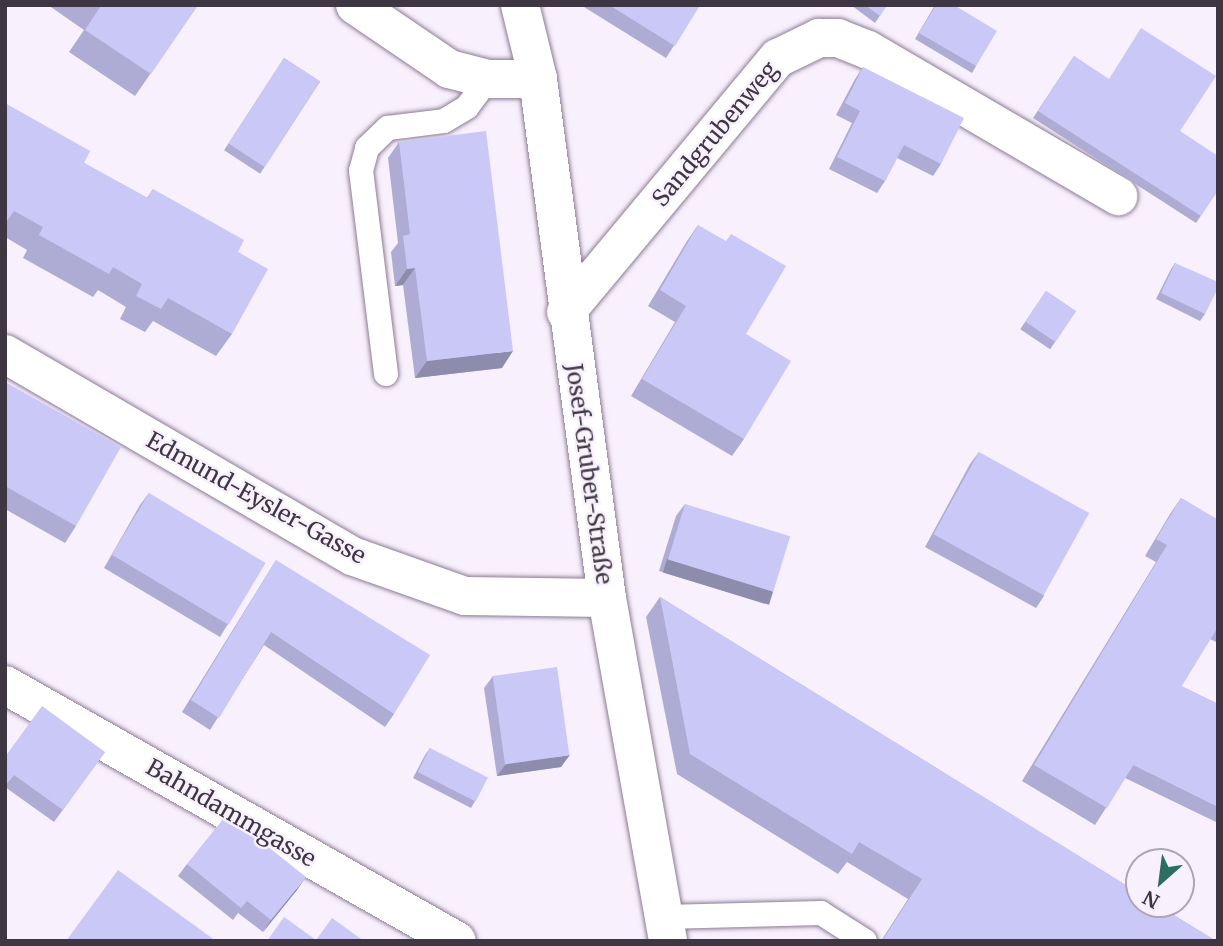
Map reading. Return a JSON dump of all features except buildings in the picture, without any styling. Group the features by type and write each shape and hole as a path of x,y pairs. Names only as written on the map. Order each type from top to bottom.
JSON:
{"street":[{"path":"355,5 449,69 488,79 538,79"},
{"name":"Josef-Gruber-Straße","path":"520,5 538,79 566,312 607,598 666,929"},
{"name":"Sandgrubenweg","path":"566,312 778,58 819,38 838,38 868,50 1118,195"},
{"name":"Edmund-Eysler-Gasse","path":"5,354 352,556 465,596 607,598"},
{"name":"Bahndammgasse","path":"5,685 457,941"}],"lane":[{"path":"386,374 361,171 367,149 388,128 444,121 467,107 488,79"},
{"path":"666,929 821,913 865,941"}]}
